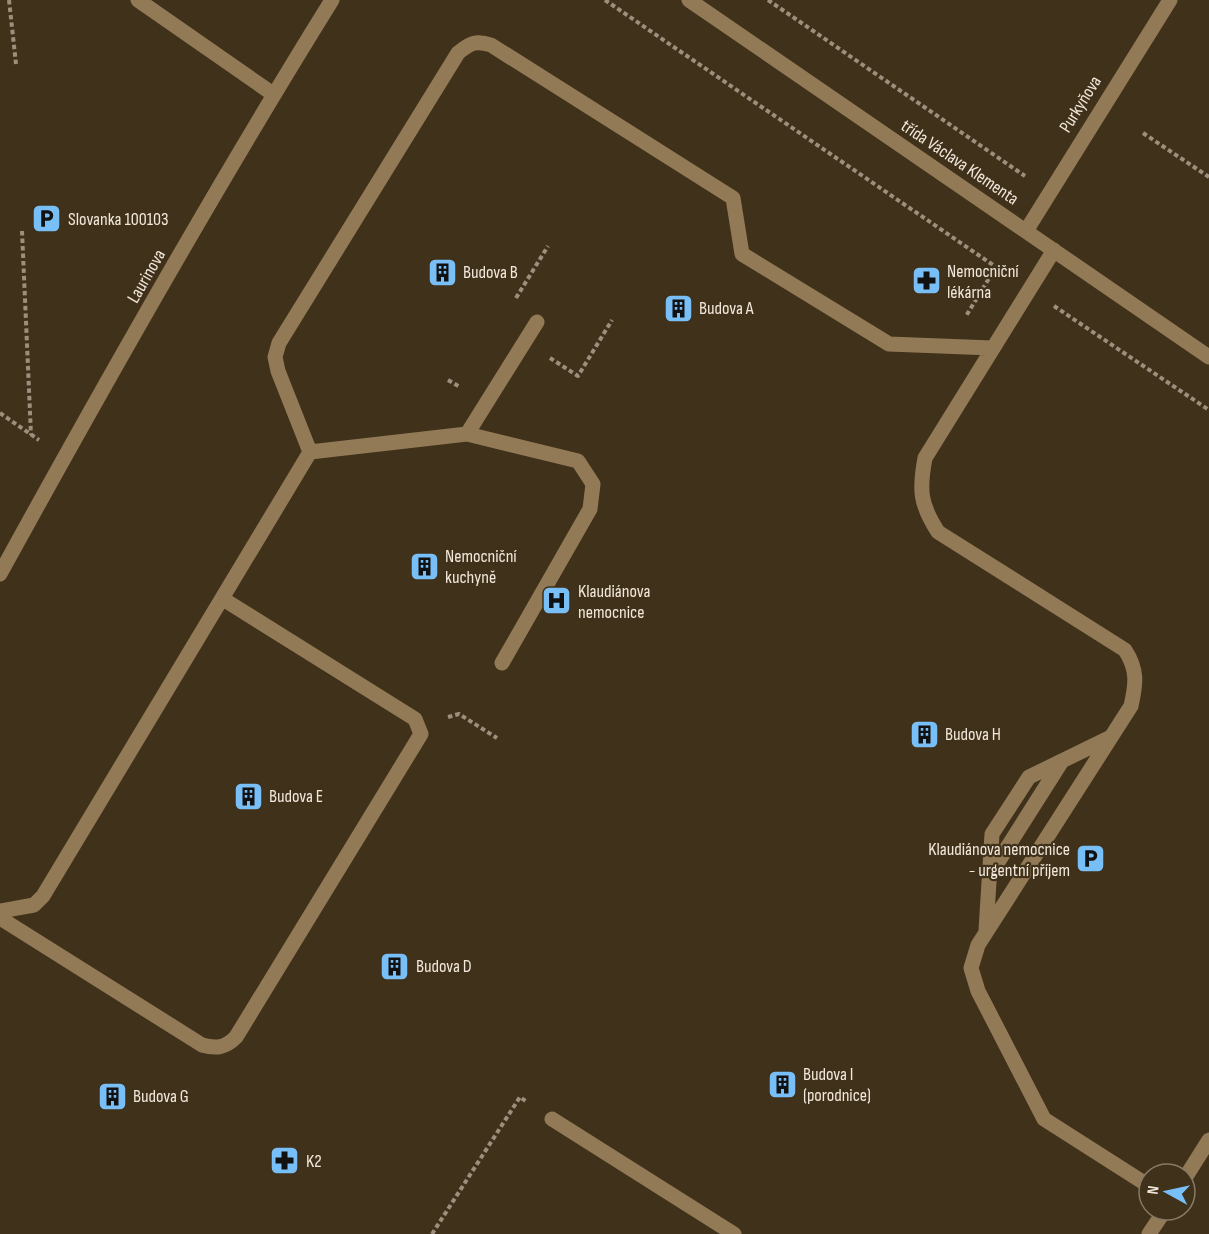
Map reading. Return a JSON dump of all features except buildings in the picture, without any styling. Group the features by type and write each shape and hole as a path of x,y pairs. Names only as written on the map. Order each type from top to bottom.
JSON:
{"street":[{"path":"138,0 273,94"},
{"name":"Laurinova","path":"0,574 64,457 273,94 332,0"},
{"name":"třída Václava Klementa","path":"689,0 1209,357"},
{"name":"Purkyňova","path":"1026,231 1170,0"},
{"path":"310,452 278,370 275,357 279,343 458,53 468,44 478,41 491,45 733,198 742,254 889,344 992,348"},
{"path":"1054,250 925,458 920,488 926,514 938,532 1125,650 1135,665 1136,685 1131,706 978,945 971,968 978,991 1044,1119 1137,1178"},
{"path":"467,434 537,322"},
{"path":"310,452 467,434 578,461 593,484 590,509 502,663"},
{"path":"0,911 34,905 43,896 310,452"},
{"path":"0,918 202,1045 214,1048 228,1046 236,1037 422,734 415,719 223,599"},
{"path":"986,932 993,834 1018,794 1029,777 1111,738"},
{"path":"552,1119 734,1234"},
{"path":"1195,1162 1209,1140"}],"path":[{"path":"9,0 16,64"},
{"path":"605,0 1209,410"},
{"path":"768,0 1029,179"},
{"path":"1143,133 1209,177"},
{"path":"22,231 31,435"},
{"path":"947,347 996,267"},
{"path":"524,341 578,376 612,320"},
{"path":"0,413 64,457"},
{"path":"420,726 459,714 497,738"},
{"path":"432,1234 520,1097 552,1119"}],"place":[{"name":"Slovanka 100103","path":"47,219"},
{"name":"Budova B","path":"442,272"},
{"name":"Nemocniční lékárna","path":"926,281"},
{"name":"Budova A","path":"678,308"},
{"name":"Nemocniční kuchyně","path":"424,566"},
{"name":"Klaudiánova nemocnice","path":"557,601"},
{"name":"Budova H","path":"924,734"},
{"name":"Budova E","path":"248,796"},
{"name":"Klaudiánova nemocnice - urgentní příjem","path":"1091,859"},
{"name":"Budova D","path":"395,966"},
{"name":"Budova I (porodnice)","path":"782,1084"},
{"name":"Budova G","path":"112,1096"},
{"name":"K2","path":"285,1161"}]}
